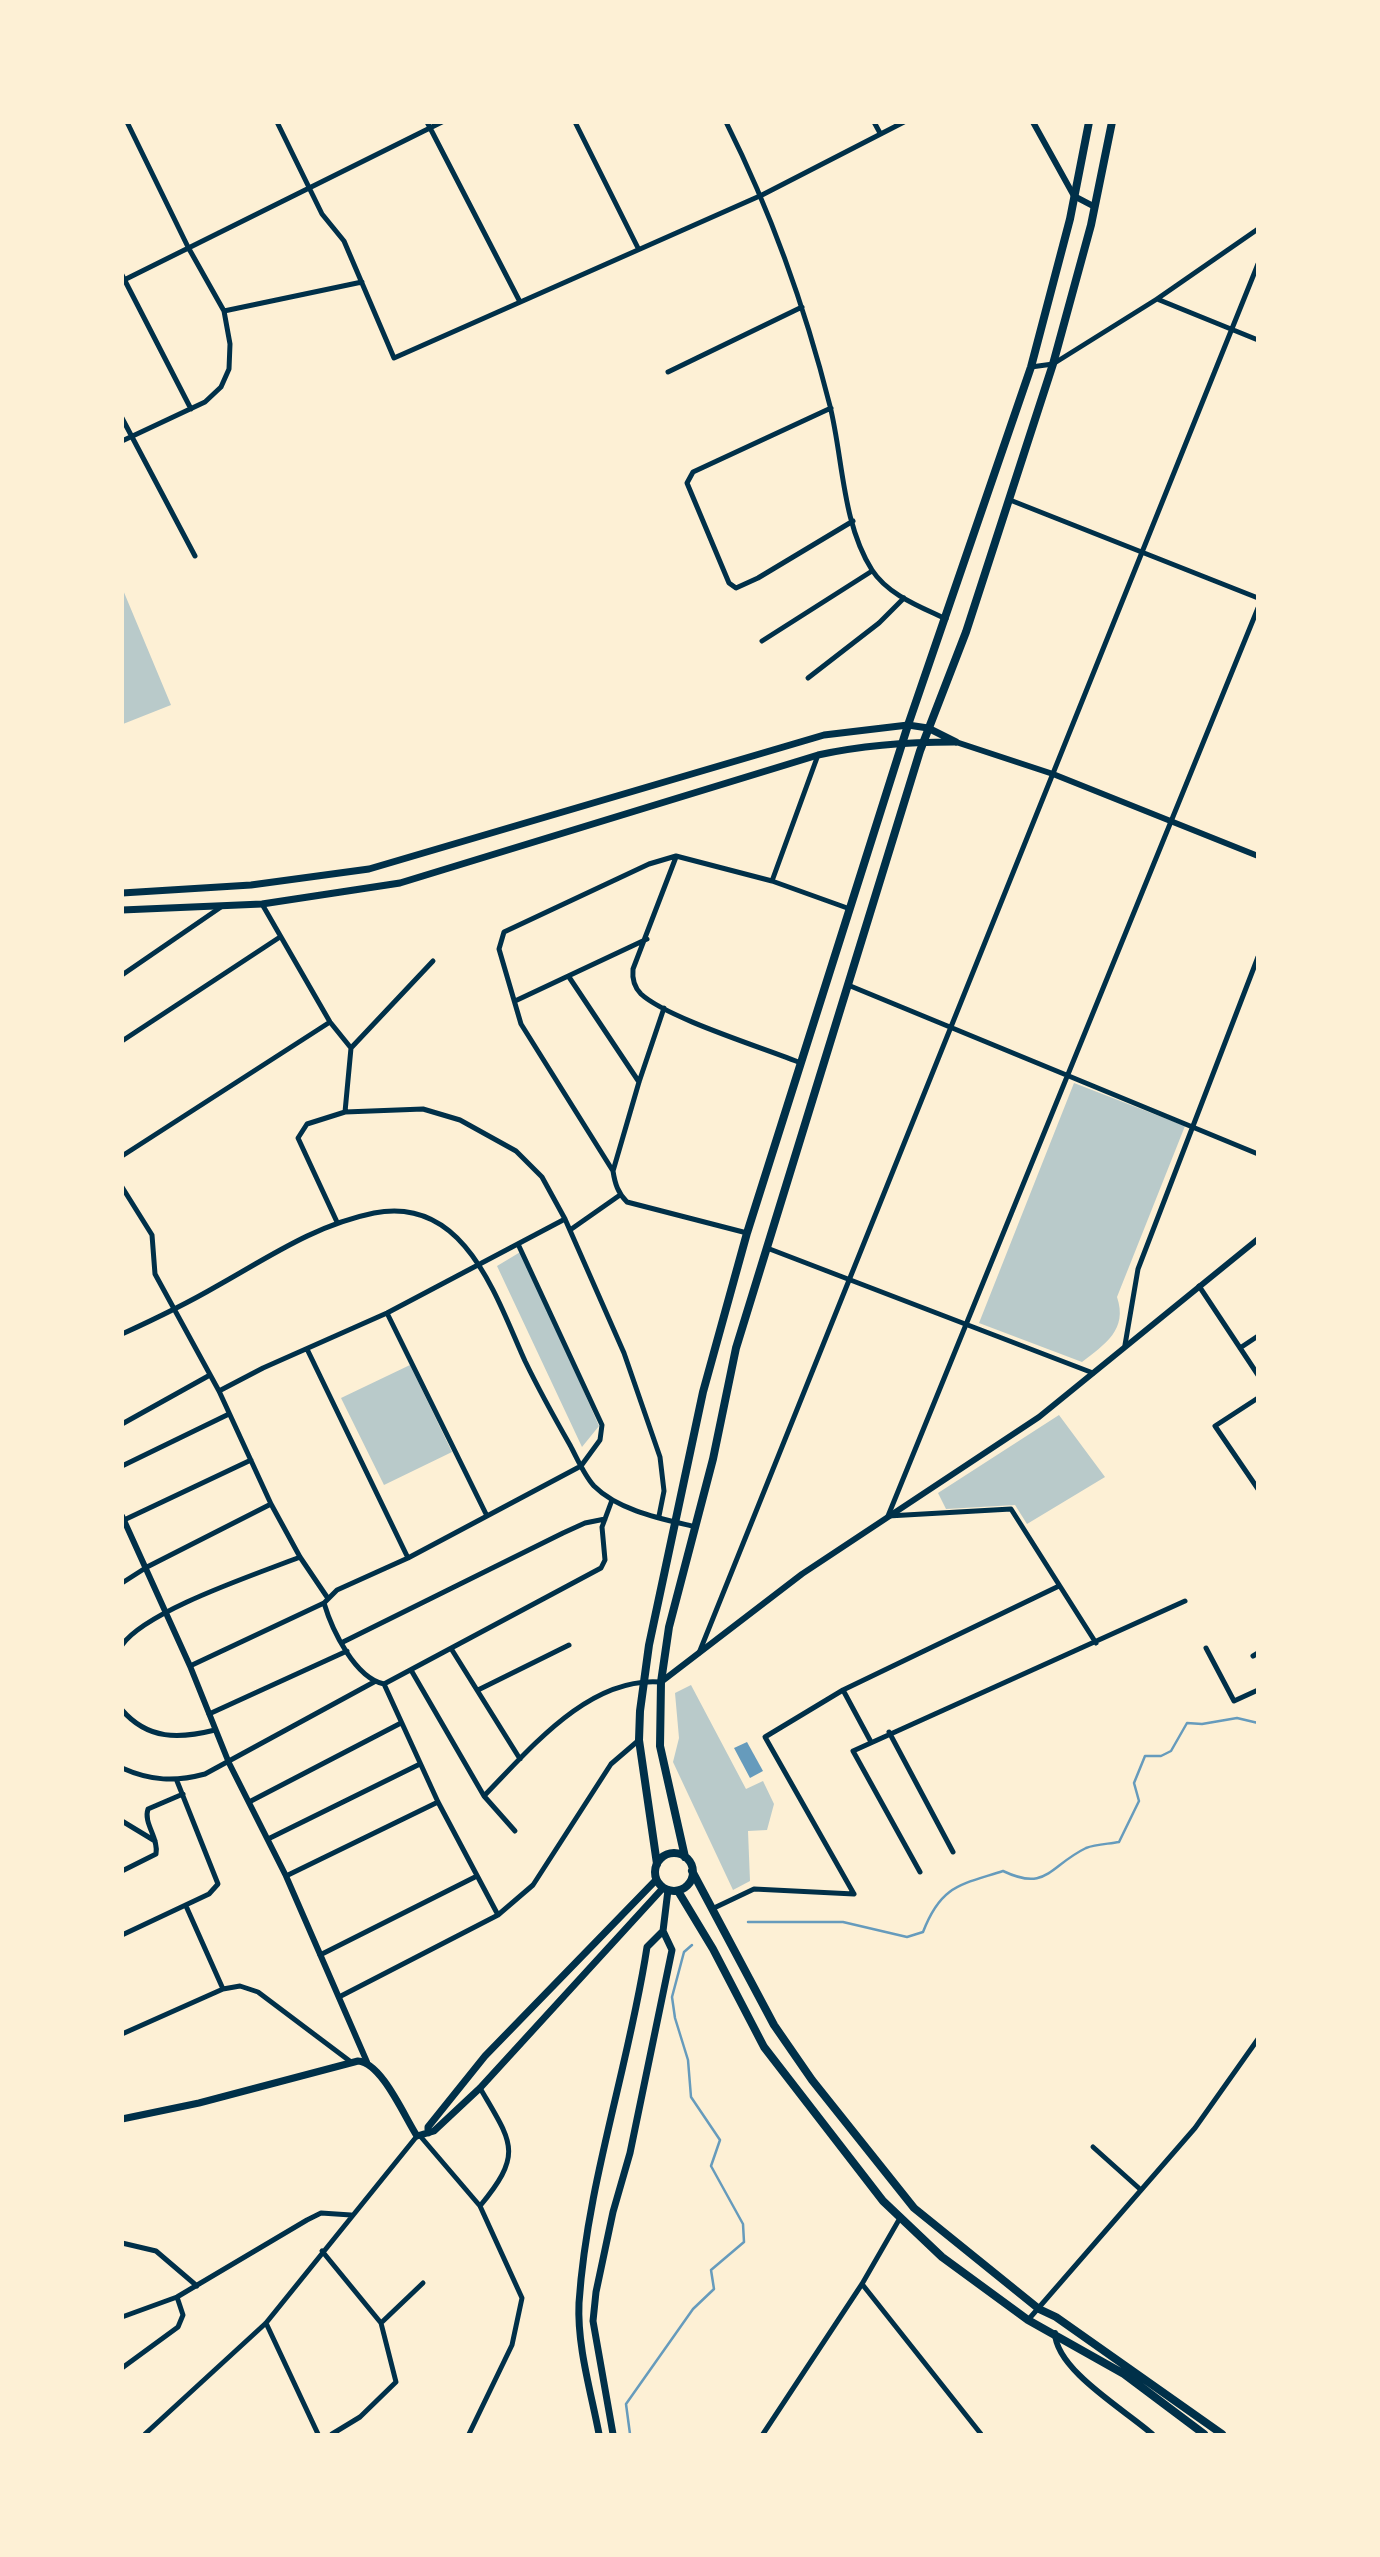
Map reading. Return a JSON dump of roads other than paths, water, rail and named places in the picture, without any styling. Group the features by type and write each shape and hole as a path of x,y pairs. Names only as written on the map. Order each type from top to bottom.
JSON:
{"main road":[{"path":"422,2135 485,2056 656,1880 657,1864 639,1740 649,1645 703,1392 747,1233 908,725 1031,367 1074,196 1089,122"},
{"path":"1112,122 1095,207 1053,364 966,632 923,741 736,1348 696,1527 669,1626 661,1682 660,1746 685,1857 774,2025 813,2080 914,2208 1039,2309 1056,2318 1222,2434"},
{"path":"122,893 251,886 369,869 824,735 908,725 929,728 956,741"},
{"path":"122,911 262,904 400,883 818,755 858,746 903,741 956,741"},
{"path":"657,1864 669,1854 685,1857"},
{"path":"656,1880 665,1889 678,1891 691,1881 692,1871"},
{"path":"613,2434 593,2321 603,2251 630,2152 672,1950 663,1931 665,1889"},
{"path":"422,2135 434,2131 480,2088 665,1889"},
{"path":"678,1891 713,1949 764,2047 883,2201 942,2257 1028,2320 1055,2332 1124,2374 1204,2434"},
{"path":"599,2434 580,2332 579,2304 590,2217 647,1947 663,1931"},
{"path":"122,2119 199,2103 351,2062 367,2062 377,2071 422,2135"}],"street":[{"path":"122,441 205,402 221,387 229,369 230,344 224,311 188,247 127,122"},
{"path":"276,122 322,214 344,242 394,358 519,300 762,195 904,122"},
{"path":"191,409 123,278 428,125 442,122"},
{"path":"575,122 638,248"},
{"path":"726,122 762,195 802,307 831,408 853,521 872,570 904,598 946,619"},
{"path":"874,122 880,134"},
{"path":"1033,122 1074,196 1095,207"},
{"path":"428,125 519,300"},
{"path":"1031,367 1053,364 1157,299 1258,229"},
{"path":"699,1653 1258,264"},
{"path":"224,311 362,282"},
{"path":"1157,299 1258,340"},
{"path":"668,372 802,307"},
{"path":"831,408 693,472 687,483 729,583 736,587 758,578 853,521"},
{"path":"122,418 195,556"},
{"path":"1010,500 1258,598"},
{"path":"762,641 872,570"},
{"path":"808,678 879,623 904,598"},
{"path":"888,1516 1258,608"},
{"path":"956,741 1052,774 1258,856"},
{"path":"772,881 818,755"},
{"path":"747,1233 627,1202 620,1195 613,1171 531,1044 499,948 504,932 649,863 676,856 772,881 850,909"},
{"path":"676,856 632,979 642,995 664,1009 801,1063"},
{"path":"262,904 330,1022 351,1048"},
{"path":"122,975 223,905"},
{"path":"122,1041 280,937"},
{"path":"515,1001 647,939"},
{"path":"1125,1345 1138,1269 1190,1126 1258,957"},
{"path":"345,1112 351,1048 433,961"},
{"path":"569,977 639,1082"},
{"path":"848,985 1258,1154"},
{"path":"613,1171 664,1009"},
{"path":"122,1156 330,1022"},
{"path":"337,1222 298,1138 307,1125 345,1112 423,1109 460,1120 516,1151 541,1177 565,1219 624,1353 660,1457 664,1491 659,1516"},
{"path":"122,1187 152,1235 152,1265 219,1391 271,1504 326,1600 347,1651 374,1682 384,1684 452,1650 601,1568 605,1560 602,1541 605,1519 612,1500"},
{"path":"570,1230 620,1195"},
{"path":"122,1334 174,1310 309,1233 337,1222 393,1210 414,1211 442,1226 481,1264 536,1385 593,1485 612,1500 696,1527"},
{"path":"219,1391 387,1313 565,1219"},
{"path":"484,1796 520,1759 592,1700 615,1687 645,1680 661,1682 802,1574 1039,1418 1258,1239"},
{"path":"190,1666 326,1600 581,1466 600,1440 602,1425 518,1244"},
{"path":"767,1248 1093,1373"},
{"path":"1199,1286 1258,1375"},
{"path":"387,1313 487,1516"},
{"path":"1240,1348 1258,1336"},
{"path":"307,1349 408,1558"},
{"path":"122,1424 210,1375"},
{"path":"1258,1398 1215,1426 1258,1489"},
{"path":"122,1466 229,1414"},
{"path":"251,1460 123,1518 190,1666 229,1763 251,1801 286,1875 367,2062"},
{"path":"122,1583 147,1567 271,1504"},
{"path":"888,1516 1012,1509 1096,1643"},
{"path":"343,1642 562,1532 605,1519"},
{"path":"122,1645 142,1625 166,1613 300,1557"},
{"path":"713,1908 754,1888 854,1894 765,1737 843,1690 1059,1586"},
{"path":"920,1872 853,1751 889,1732 901,1730 1185,1601"},
{"path":"478,1690 569,1645"},
{"path":"1206,1648 1234,1701 1258,1690"},
{"path":"452,1650 520,1759"},
{"path":"209,1714 347,1651"},
{"path":"411,1670 484,1796 515,1831"},
{"path":"122,1768 160,1780 177,1781 205,1774 374,1682"},
{"path":"384,1684 475,1877 498,1915"},
{"path":"843,1690 871,1742"},
{"path":"122,1710 138,1726 156,1734 174,1737 215,1730"},
{"path":"251,1801 401,1723"},
{"path":"889,1732 953,1852"},
{"path":"338,1997 498,1915 533,1885 611,1763 639,1740"},
{"path":"268,1839 420,1764"},
{"path":"122,1935 209,1894 218,1884 177,1781"},
{"path":"122,1871 154,1857 157,1850 146,1812 152,1806 183,1794"},
{"path":"286,1875 438,1802"},
{"path":"122,1821 155,1842"},
{"path":"320,1955 475,1877"},
{"path":"186,1906 223,1989"},
{"path":"123,2032 223,1989 240,1986 258,1992 351,2062"},
{"path":"1028,2320 1195,2127 1258,2039"},
{"path":"480,2088 508,2141 510,2153 504,2175 480,2206"},
{"path":"145,2434 265,2323 351,2215 422,2135 480,2206 522,2298 512,2345 469,2434"},
{"path":"1093,2147 1141,2190"},
{"path":"122,2317 177,2297 321,2213 351,2215"},
{"path":"763,2434 862,2284 900,2218"},
{"path":"122,2243 156,2251 197,2286"},
{"path":"323,2251 381,2323 396,2382 360,2417 332,2434"},
{"path":"381,2323 424,2283"},
{"path":"862,2284 981,2434"},
{"path":"122,2368 178,2327 183,2315 177,2297"},
{"path":"265,2323 318,2434"},
{"path":"1055,2332 1055,2345 1065,2362 1152,2434"}],"water":[{"path":"747,1742 763,1771 750,1778 734,1748"}],"waterway":[{"path":"748,1922 843,1922 907,1937 923,1932 937,1905 945,1896 964,1884 1003,1871 1018,1877 1039,1878 1086,1848 1119,1842 1139,1801 1134,1783 1145,1756 1161,1756 1171,1751 1187,1723 1202,1724 1237,1718 1258,1723"},
{"path":"630,2434 626,2404 693,2309 714,2289 711,2270 744,2242 743,2224 711,2166 720,2140 691,2097 688,2060 675,2018 672,1997 684,1952 692,1945"}]}
